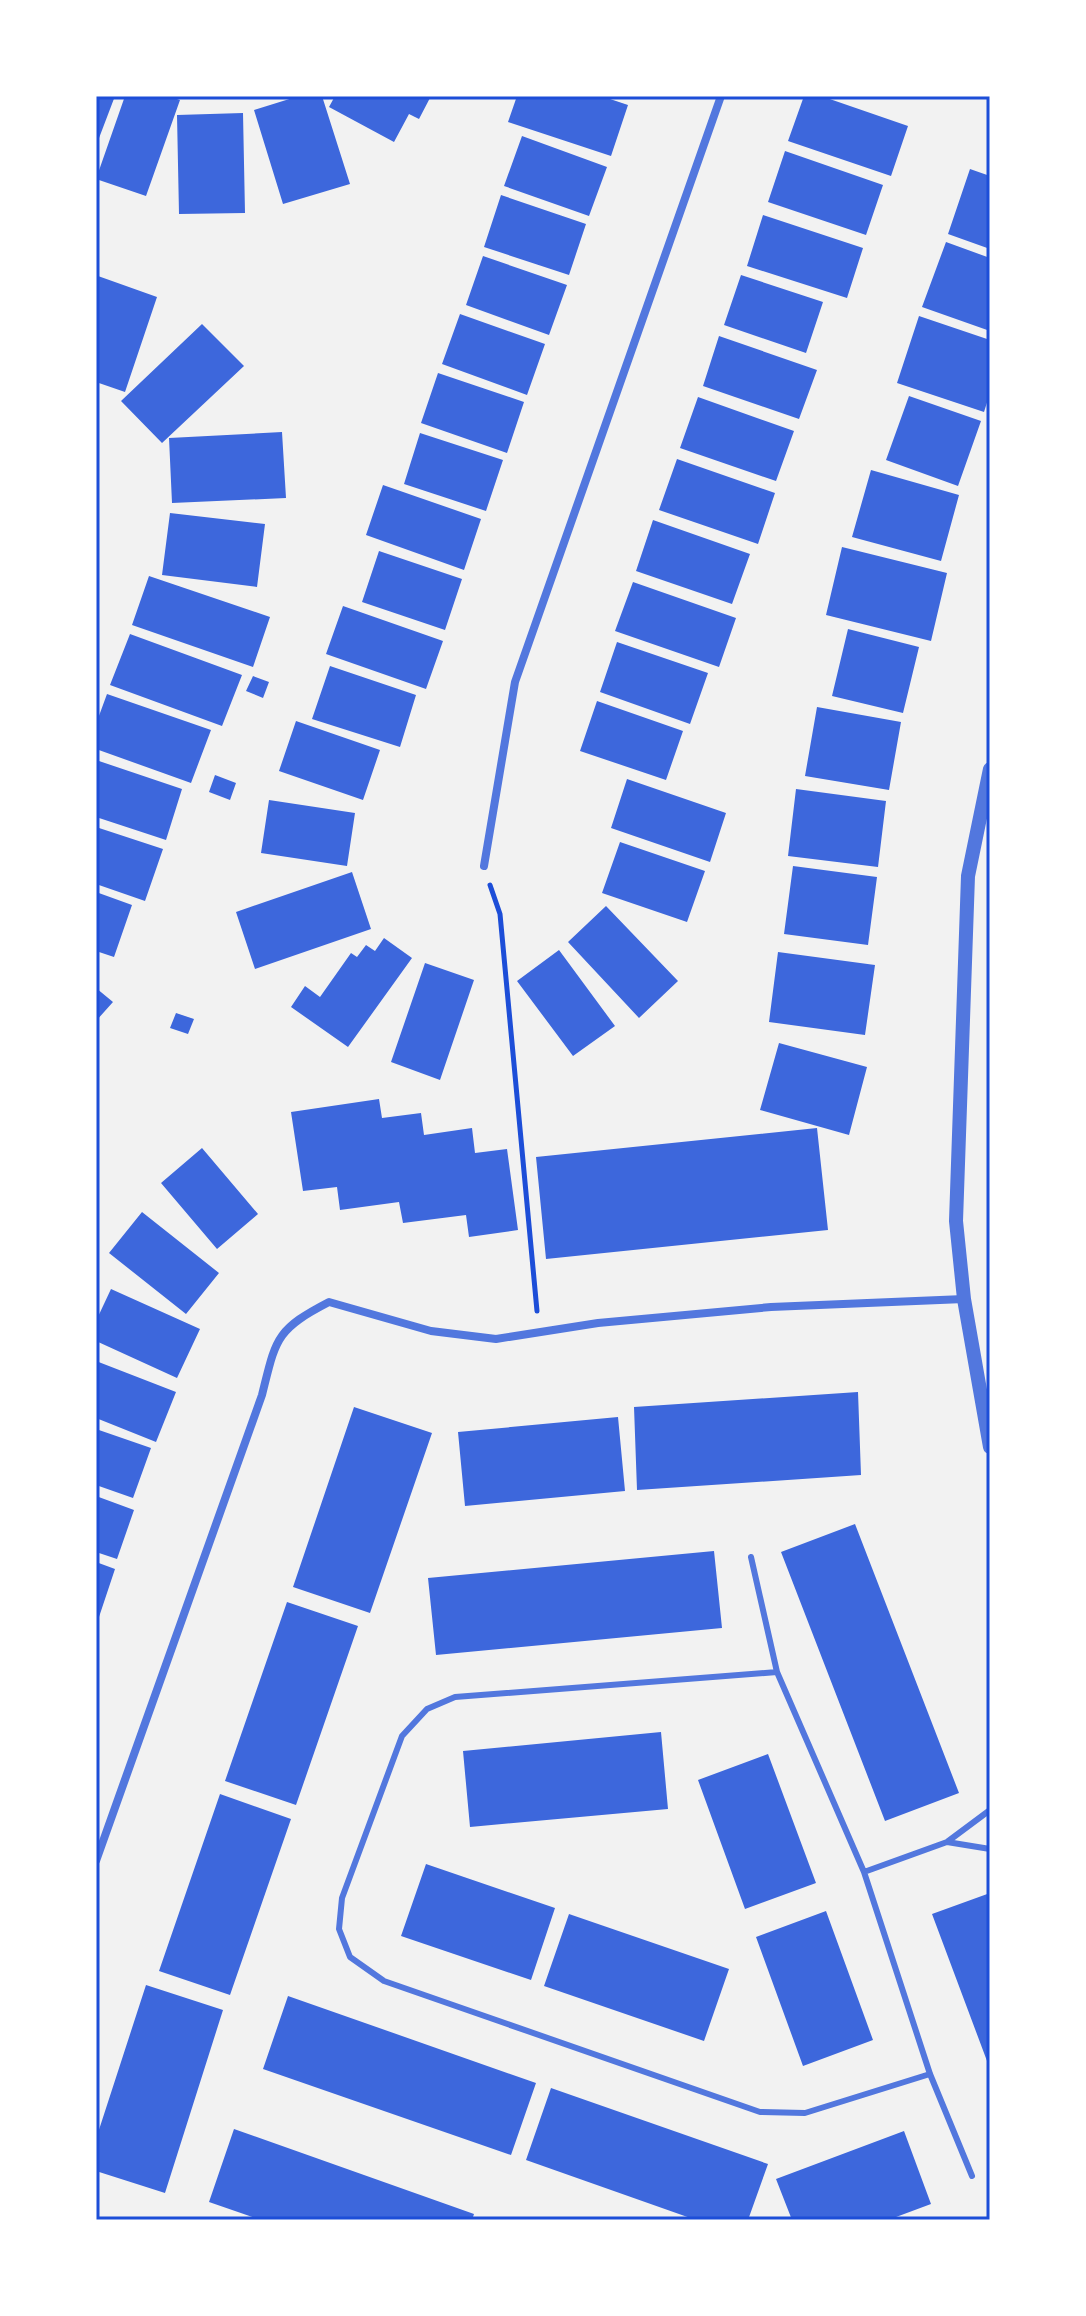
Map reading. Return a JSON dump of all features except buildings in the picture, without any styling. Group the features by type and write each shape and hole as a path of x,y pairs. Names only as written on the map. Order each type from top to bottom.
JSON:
{"street":[{"path":"484,866 515,682 721,96"},
{"path":"990,769 968,876 956,1221 964,1299 990,1447"},
{"path":"96,1861 262,1395 275,1341 298,1318 329,1302 431,1331 496,1339 598,1323 771,1307 964,1299"}],"lane":[{"path":"751,1557 777,1672 864,1872 930,2074 972,2176"},
{"path":"777,1672 455,1697 427,1709 402,1736 342,1898 339,1929 350,1957 384,1981 760,2112 805,2113 930,2074"},
{"path":"864,1872 947,1842 990,1810"},
{"path":"947,1842 990,1849"}],"path":[{"path":"484,866 500,914 539,1332"}]}
